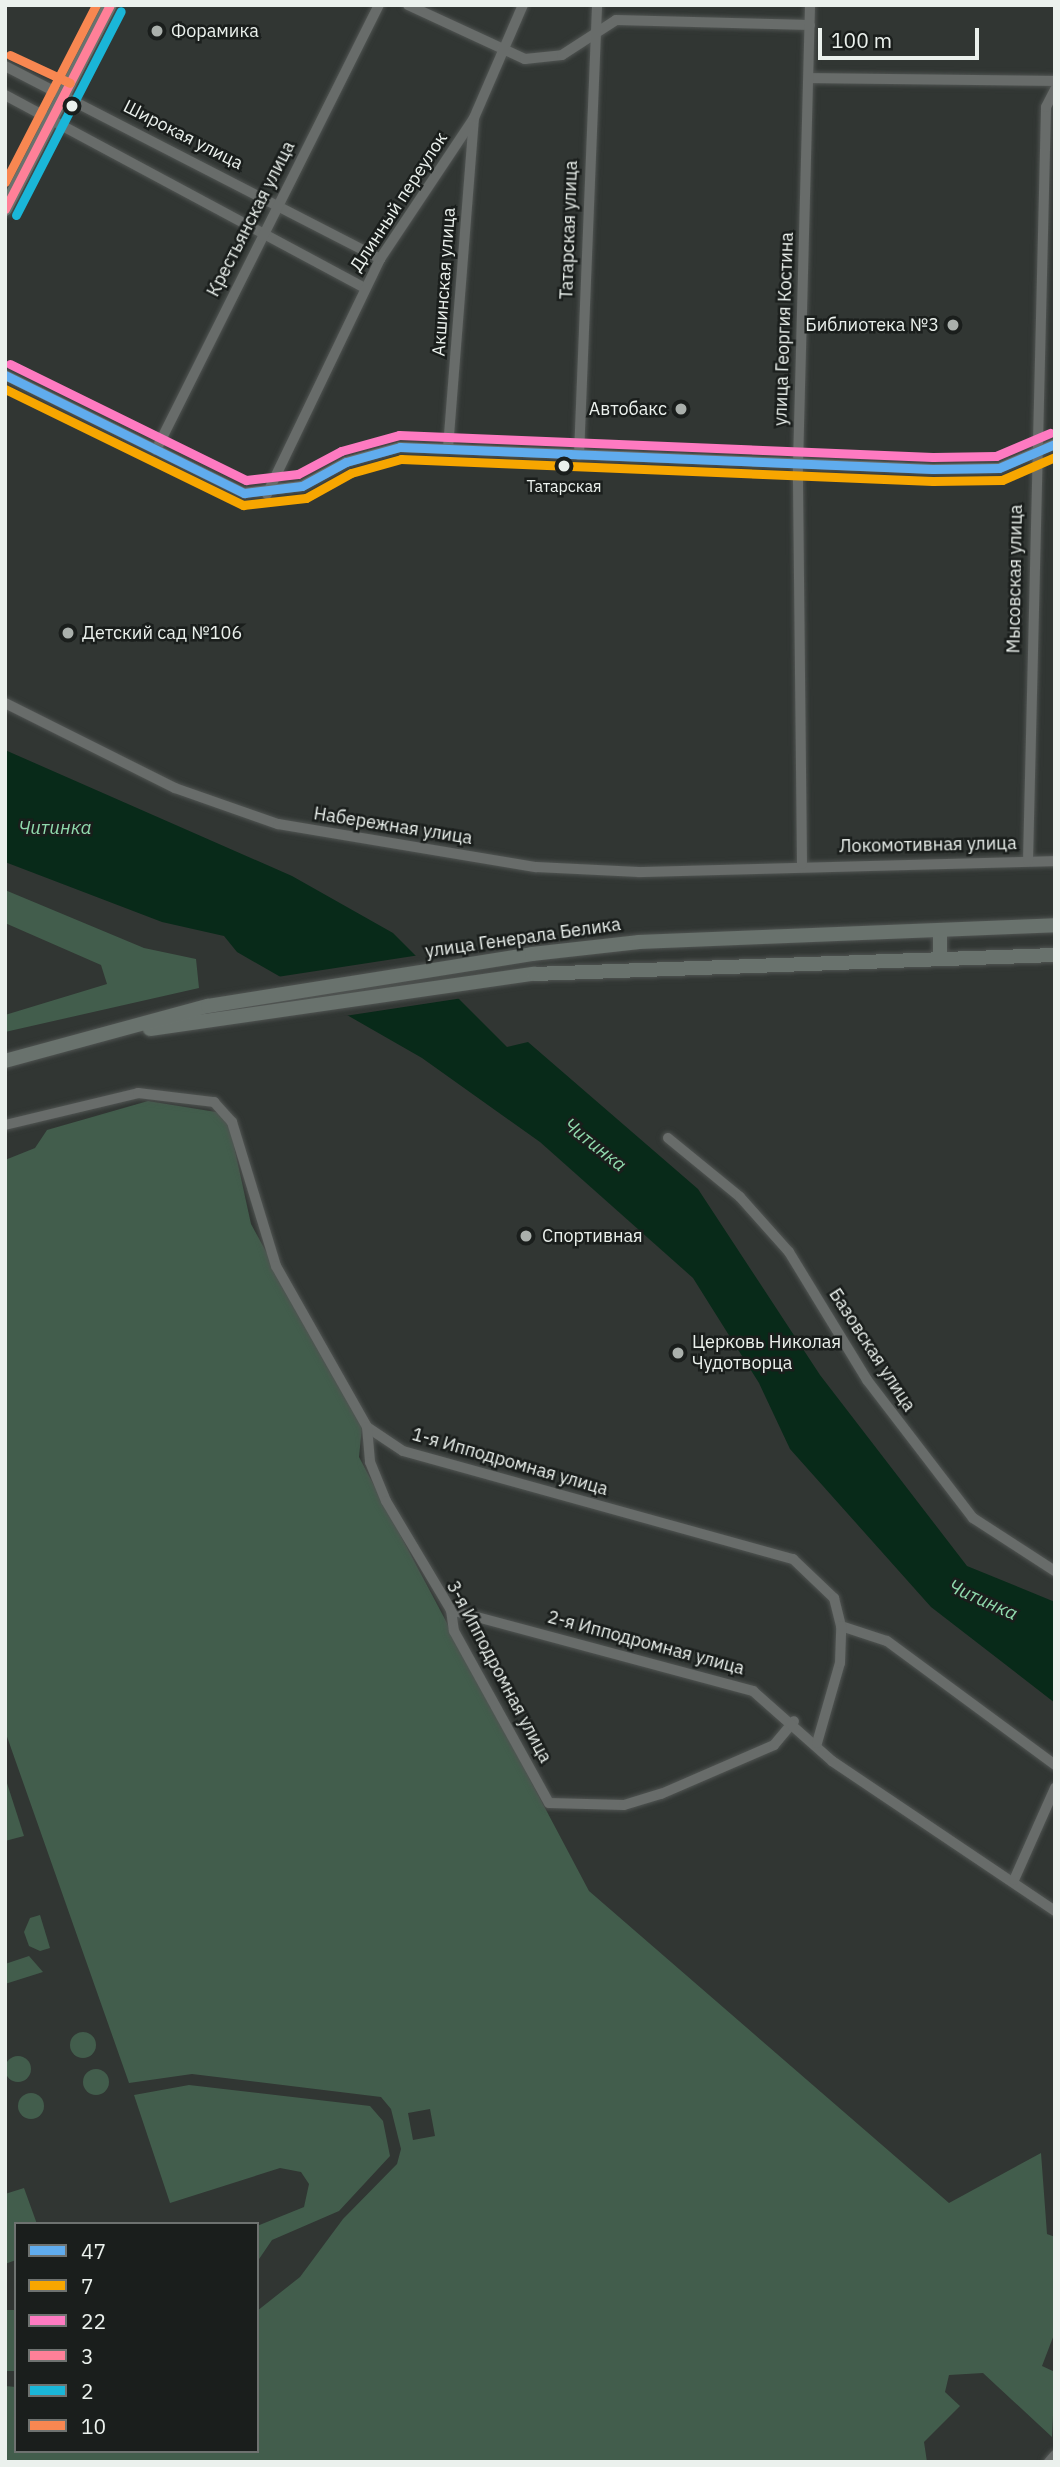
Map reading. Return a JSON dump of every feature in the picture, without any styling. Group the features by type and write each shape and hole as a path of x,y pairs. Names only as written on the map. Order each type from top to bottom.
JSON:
{"main road":[{"path":"5,209 110,5"},
{"name":"улица Генерала Белика","path":"5,1061 208,1006 532,954 639,942 1055,925"},
{"path":"940,930 940,958"},
{"name":"улица Генерала Белика","path":"117,1032 212,1024 534,974 1055,955"}],"street":[{"name":"Крестьянская улица","path":"156,450 379,5"},
{"path":"408,5 500,50 537,58 594,40 616,20 810,25"},
{"name":"Длинный переулок","path":"267,494 380,259 474,118 500,50 523,5"},
{"name":"Татарская улица","path":"579,455 597,5"},
{"name":"улица Георгия Костина","path":"802,864 798,464 810,5"},
{"name":"Широкая улица","path":"5,66 279,203 380,259"},
{"path":"809,78 1055,81"},
{"name":"Мысовская улица","path":"1028,861 1035,449 1046,107 1055,89"},
{"path":"5,95 365,288"},
{"name":"Акшинская улица","path":"448,448 474,118"},
{"path":"1042,226 1055,226"},
{"path":"5,375 244,493 267,494 400,447 798,464 999,468 1035,449 1055,444"},
{"name":"Набережная улица","path":"5,703 175,788 307,831 536,867 639,872 802,864"},
{"name":"Локомотивная улица","path":"802,864 1055,861"},
{"name":"1-я Ипподромная улица","path":"5,1125 138,1093 214,1102 232,1122 276,1266 367,1427 402,1451 793,1559 834,1598 841,1626"},
{"name":"Базовская улица","path":"668,1138 740,1197 789,1251 867,1380 974,1518 1055,1571"},
{"name":"3-я Ипподромная улица","path":"367,1427 370,1462 386,1501 451,1610 454,1631 548,1803 624,1805 661,1794 774,1745 793,1721"},
{"name":"2-я Ипподромная улица","path":"451,1610 721,1678 753,1691 793,1721 832,1761 1014,1880 1055,1911"},
{"path":"817,1743 840,1663 841,1626 887,1641 1055,1765"},
{"path":"1014,1880 1055,1788"},
{"path":"1049,2462 1055,2455"}],"shaded area":[{"path":"5,890 144,948 196,959 199,988 5,1032 5,1015 107,984 101,965 5,923"},
{"path":"148,1101 216,1112 229,1123 251,1224 362,1427 359,1457 589,1891 949,2203 1041,2153 1047,2234 1055,2237 1055,2332 1042,2366 1055,2372 1052,2437 983,2373 949,2375 945,2392 960,2406 924,2442 927,2462 5,2462 5,2386 14,2387 14,2453 259,2453 259,2309 300,2277 343,2219 397,2164 401,2149 391,2109 381,2097 192,2074 129,2083 5,1731 5,1160 35,1148 47,1130","holes":["430,2109 435,2136 413,2140 408,2113"]},
{"path":"5,1777 24,1836 5,1841"},
{"path":"40,1915 50,1948 40,1951 29,1946 24,1932 30,1918"},
{"path":"29,1956 43,1972 5,1984 5,1964"},
{"path":"83,2032 93,2035 96,2045 93,2055 83,2058 73,2055 70,2045 73,2035"},
{"path":"18,2056 27,2060 31,2069 27,2078 18,2082 9,2078 5,2069 9,2060"},
{"path":"96,2069 105,2073 109,2082 105,2091 96,2095 87,2091 83,2082 87,2073"},
{"path":"189,2085 370,2106 383,2121 390,2156 339,2211 272,2240 259,2259 259,2225 304,2207 309,2184 301,2172 280,2168 170,2203 134,2095"},
{"path":"31,2093 41,2096 44,2106 41,2116 31,2119 21,2116 18,2106 21,2096"},
{"path":"24,2188 36,2222 14,2222 14,2261 5,2264 5,2194"},
{"path":"5,2310 14,2310 14,2371 5,2371"}],"water":[{"name":"Читинка","path":"5,750 292,876 393,933 507,1047 528,1042 698,1189 820,1375 967,1566 1055,1602 1055,1703 931,1607 790,1449 759,1383 693,1278 540,1142 422,1058 237,952 224,936 162,922 5,862"}],"pier":[{"path":"420,955 463,998 345,1016 277,977"}],"transit line":[{"name":"10","path":"5,182 96,5"},
{"name":"3","path":"5,209 110,5"},
{"name":"2","path":"16,215 121,11"},
{"name":"10","path":"10,55 70,83"},
{"name":"22","path":"10,364 246,480 298,474 341,451 399,435 933,457 996,456 1050,433"},
{"name":"47","path":"5,375 244,493 302,486 346,462 400,447 933,469 999,468 1055,444"},
{"name":"7","path":"5,389 243,505 306,498 351,473 401,459 933,481 1002,480 1055,457"}],"place":[{"name":"Форамика","path":"157,31"},
{"name":"Библиотека №3","path":"953,325"},
{"name":"Автобакс","path":"681,409"},
{"name":"Татарская","path":"564,466"},
{"name":"Детский сад №106","path":"68,633"},
{"name":"Спортивная","path":"526,1236"},
{"name":"Церковь Николая Чудотворца","path":"678,1353"}]}
